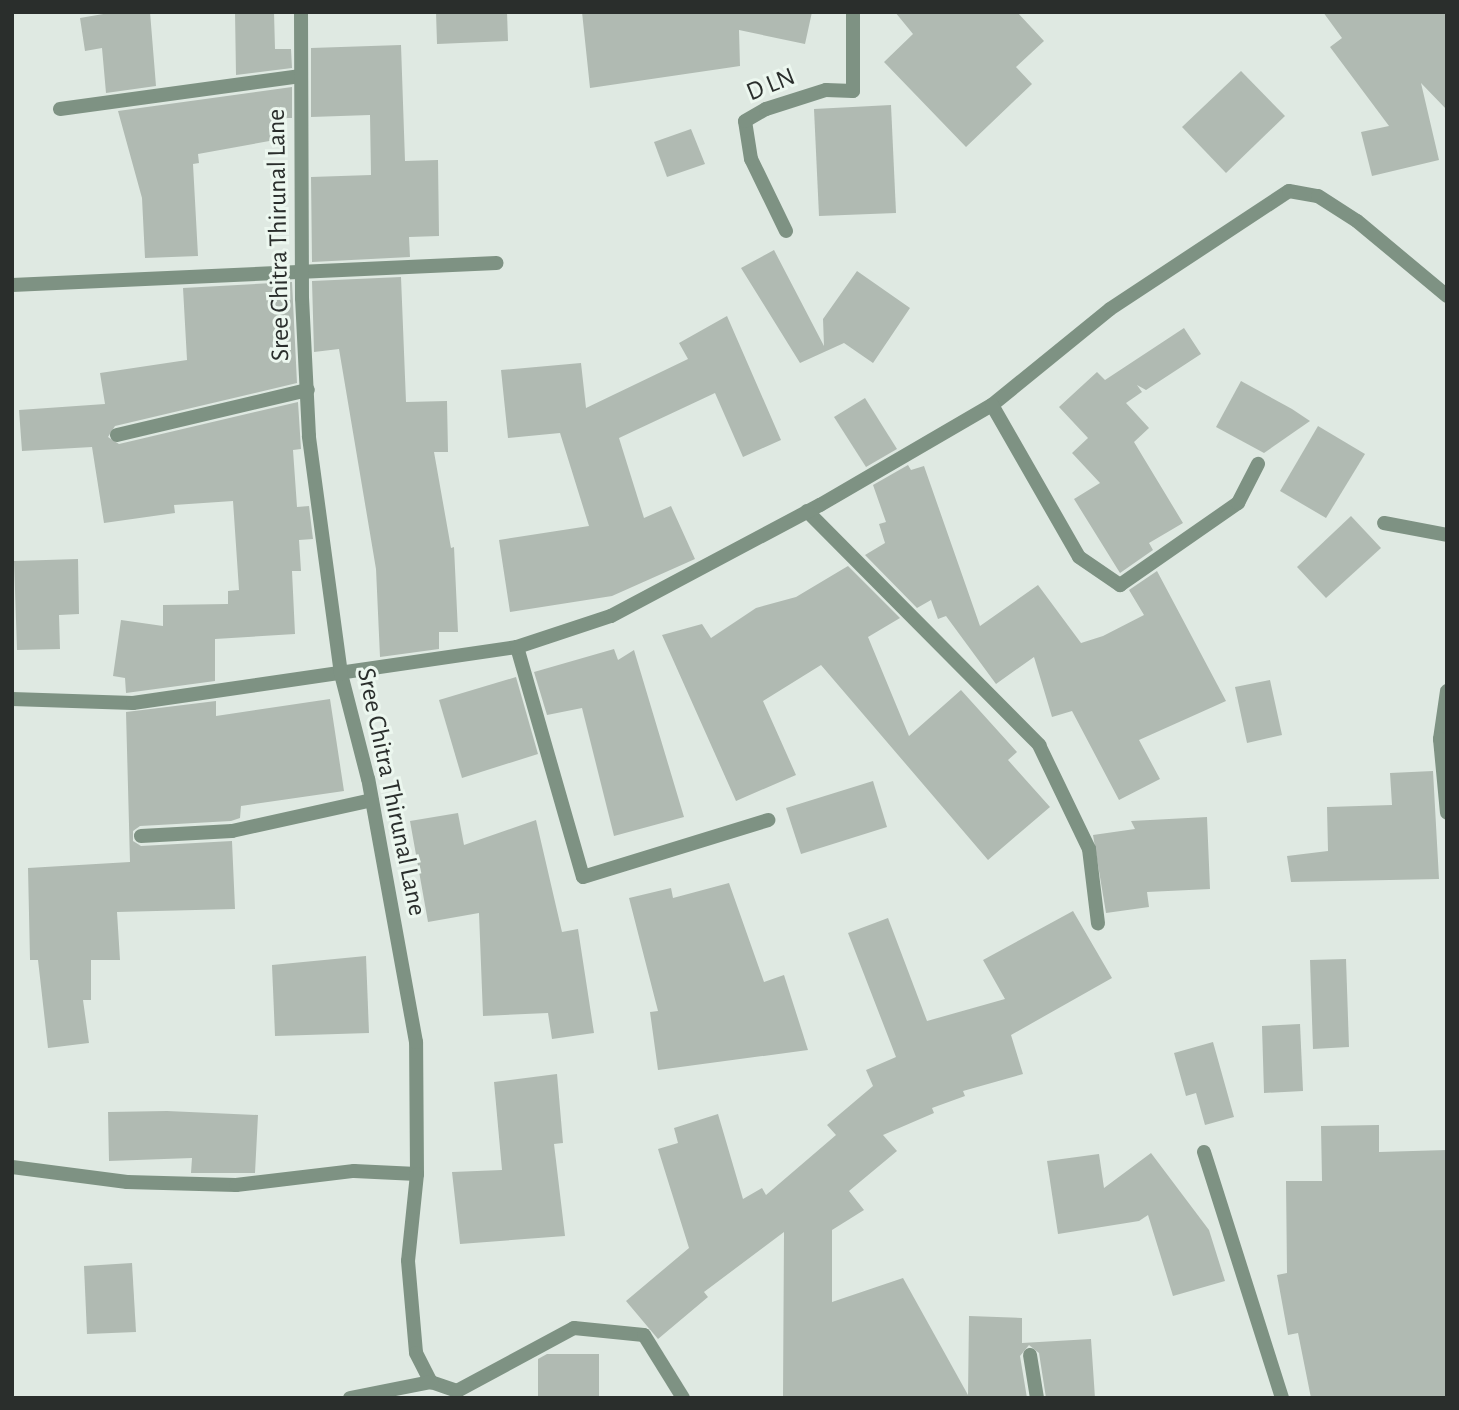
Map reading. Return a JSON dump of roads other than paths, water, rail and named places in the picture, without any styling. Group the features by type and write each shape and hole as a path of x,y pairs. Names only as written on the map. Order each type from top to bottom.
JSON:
{"street":[{"name":"Sree Chitra Thirunal Lane","path":"301,12 302,270 309,436 341,674 372,800 416,1042 418,1174 408,1261 416,1353 431,1382"},
{"name":"D LN","path":"786,230 751,159 745,121 766,109 826,90 853,91 853,12"},
{"path":"60,109 301,76"},
{"path":"12,699 134,703 517,647 611,616 807,511 992,405 1110,309 1289,191 1318,196 1441,281 1447,296"},
{"path":"12,285 497,263"},
{"path":"117,435 308,390"},
{"path":"992,405 1079,557 1120,585 1238,503 1258,464"},
{"path":"807,511 1039,745 1089,849 1098,923"},
{"path":"1384,523 1447,535"},
{"path":"517,647 583,877 768,821"},
{"path":"1447,691 1440,739 1447,813"},
{"path":"141,836 232,831 372,800"},
{"path":"1203,1152 1282,1398"},
{"path":"12,1167 127,1182 236,1185 354,1171 418,1174"},
{"path":"350,1398 431,1382 457,1394 574,1328 645,1335 683,1398"},
{"path":"1030,1355 1037,1398"}]}
